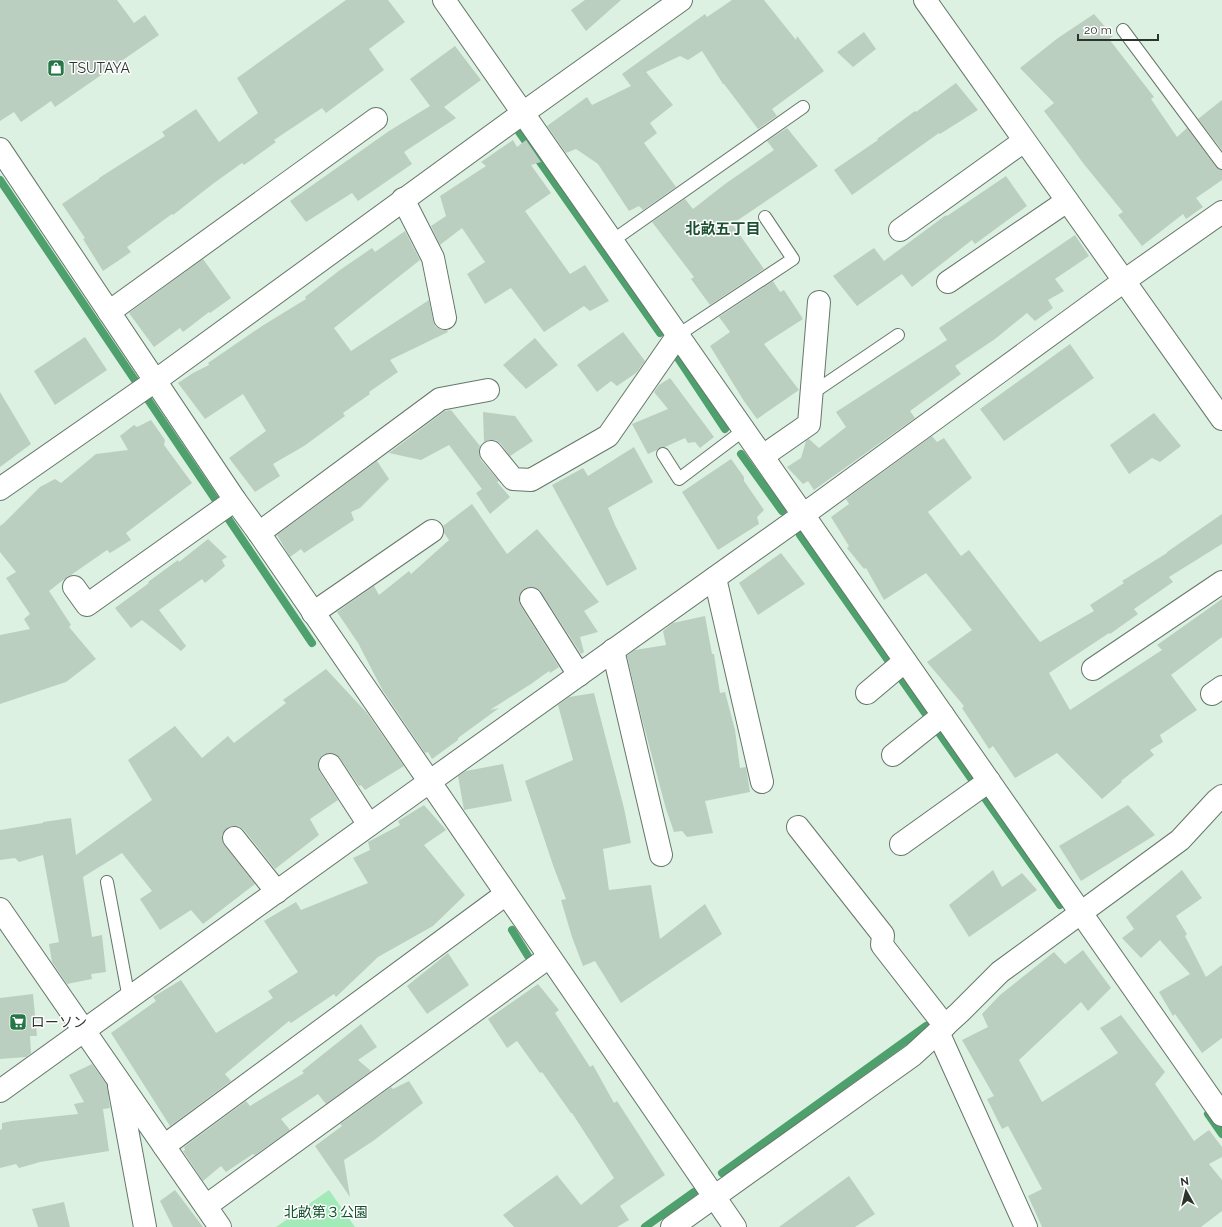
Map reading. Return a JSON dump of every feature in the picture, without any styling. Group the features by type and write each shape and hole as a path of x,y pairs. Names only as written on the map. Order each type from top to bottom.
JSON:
{"street":[{"path":"444,0 1081,913 1218,1101"},
{"path":"0,489 146,387 403,199 681,0"},
{"path":"925,0 1222,419"},
{"path":"109,312 376,120"},
{"path":"900,230 1024,141"},
{"path":"0,149 109,312 146,387 226,506 259,533 735,1227"},
{"path":"403,199 433,258 445,318"},
{"path":"948,282 1067,201"},
{"path":"0,1091 803,515 1124,281 1222,212"},
{"path":"763,456 809,424 819,302"},
{"path":"491,452 513,479 531,480 608,436 678,335"},
{"path":"259,533 440,399 488,390"},
{"path":"74,587 86,605 226,506"},
{"path":"313,613 432,531"},
{"path":"715,578 762,782"},
{"path":"1093,669 1222,582"},
{"path":"531,599 579,675"},
{"path":"613,650 661,855"},
{"path":"867,693 905,661"},
{"path":"893,755 943,715"},
{"path":"330,765 369,825"},
{"path":"902,844 989,781"},
{"path":"672,1227 913,1055 960,1012 1000,972 1180,840 1222,796"},
{"path":"798,827 883,935 882,945 941,1029 1026,1227"},
{"path":"234,838 277,892"},
{"path":"164,1146 506,894"},
{"path":"0,909 220,1227"},
{"path":"206,1206 549,956"},
{"path":"118,1080 145,1227"}],"lane":[{"path":"1123,30 1222,164"},
{"path":"612,240 803,107"},
{"path":"678,335 793,259 765,217"},
{"path":"811,394 898,335"},
{"path":"663,454 679,479 744,430"},
{"path":"107,882 129,999"}],"green space":[{"name":"北畝第３公園","path":"329,1190 355,1227 276,1227"}],"building":[{"name":"TSUTAYA","path":"0,0 117,0 134,23 145,15 159,35 55,107 51,101 21,122 14,112 0,121"},
{"path":"346,0 388,0 405,22 369,49 384,70 326,113 322,108 274,140 276,142 244,165 242,163 173,215 172,214 127,247 131,252 103,271 83,239 85,238 62,204 99,178 165,136 162,132 196,109 219,142 258,113 237,78"},
{"path":"585,0 621,0 586,31 571,10"},
{"path":"732,0 764,0 796,40 797,36 824,71 772,109 777,116 758,129 723,84 702,51 688,60 680,56 646,72 673,105 650,123 657,133 644,143 676,187 643,210 639,206 629,211 598,164 576,149 566,153 547,126 587,97 592,105 631,86 622,74 705,14 707,17"},
{"path":"1094,14 1113,36 1109,39 1154,97 1151,99 1177,137 1187,128 1216,167 1222,170 1222,180 1196,198 1203,207 1186,219 1183,214 1142,246 1118,215 1123,212 1083,163 1044,111 1054,103 1020,68 1058,38"},
{"path":"864,32 876,49 853,67 837,52"},
{"path":"455,46 481,80 444,107 456,118 404,152 412,164 358,201 352,193 306,222 290,201 389,131 430,106 410,79"},
{"path":"956,83 978,110 940,134 939,133 852,195 834,170"},
{"path":"1222,100 1222,150 1198,119"},
{"path":"787,128 818,166 732,224 764,269 710,305 691,279 694,277 652,222 685,199 693,209 725,184 774,150 767,141"},
{"path":"513,140 517,147 526,140 541,162 531,165 551,193 525,211 570,274 585,265 609,301 590,311 584,306 544,332 511,288 485,304 467,274 485,262 462,228 440,245 431,226 446,216 440,196 486,166 481,162"},
{"path":"1006,176 1027,206 975,244 972,240 912,287 902,274 857,306 833,276 874,248 884,261 946,215 947,216"},
{"path":"405,231 420,260 334,328 351,351 429,300 435,326 441,330 447,330 448,332 390,360 398,372 369,392 370,394 343,413 345,416 304,446 273,464 280,476 255,492 229,458 266,431 243,394 205,419 178,383 209,365 208,363 262,326 306,299 305,297 372,248 375,252"},
{"path":"1075,235 1089,256 1055,279 1064,291 1048,300 1053,308 1035,321 1027,313 995,339 955,366 961,374 910,411 915,418 814,490 808,481 803,484 787,467 801,458 806,441 809,439 819,448 846,427 836,412 947,340 939,328"},
{"path":"203,259 231,298 210,313 209,312 183,332 180,328 154,347 129,313"},
{"path":"773,281 780,292 784,290 803,319 764,344 799,390 757,419 710,346 730,332 719,317"},
{"path":"623,332 645,361 636,373 617,386 611,381 597,392 577,365"},
{"path":"85,337 107,370 55,405 34,371"},
{"path":"535,338 558,365 526,389 503,365"},
{"path":"1070,344 1094,378 1004,441 980,409"},
{"path":"670,378 714,437 700,448 695,442 688,443 685,438 648,454 632,424 668,409 654,392 659,385"},
{"path":"0,392 31,444 0,467"},
{"path":"451,410 480,446 479,454 481,460 499,481 497,482 510,497 490,514 476,493 482,489 449,445 421,460 389,453 445,411"},
{"path":"483,412 515,416 533,441 510,456 496,440 484,442"},
{"path":"1154,413 1181,446 1160,462 1152,458 1129,474 1110,445"},
{"path":"151,420 165,440 164,445 192,483 126,533 131,540 110,553 107,550 49,591 71,625 69,627 96,659 66,682 0,704 0,635 30,629 24,619 30,614 6,578 16,572 0,552 0,526 40,487 55,479 61,483 96,454 128,450 120,436 134,425 137,427"},
{"path":"932,436 937,442 944,438 972,478 928,512 961,556 969,550 1040,642 1094,611 1090,605 1124,583 1122,581 1167,553 1222,514 1222,544 1169,577 1173,582 1134,609 1138,614 1049,673 1070,710 1162,650 1157,645 1222,599 1222,637 1171,675 1197,710 1160,735 1163,742 1150,750 1154,755 1121,781 1122,782 1102,799 1057,753 1015,778 993,746 989,749 962,708 964,706 927,662 972,630 926,573 884,600 866,568 864,569 847,548 849,546 831,517 849,504 846,499"},
{"path":"634,447 653,482 608,508 637,569 607,586 552,485 583,468 588,476"},
{"path":"731,459 764,510 757,517 759,524 718,550 682,492"},
{"path":"377,461 389,479 360,508 351,512 354,520 304,553 301,549 290,557 277,535"},
{"path":"472,504 507,554 537,529 599,602 584,611 598,632 580,637 584,652 581,654 541,592 537,588 531,587 524,589 520,594 520,605 559,667 550,673 549,671 490,710 499,708 432,759 428,752 425,753 383,691 358,643 337,612 374,586 379,595 409,571 411,574 449,540 444,533 443,526"},
{"path":"208,539 227,557 222,560 225,566 205,583 202,579 159,610 186,646 181,651 142,620 131,628 115,608 149,583 148,582 178,560 179,562"},
{"path":"781,553 805,584 758,615 739,583"},
{"path":"705,616 712,654 714,654 720,693 725,692 735,730 740,768 746,767 750,792 705,801 713,833 687,837 682,831 674,832 666,809 627,656 635,650 666,645 663,631 673,623"},
{"path":"326,669 367,713 404,766 365,790 361,785 359,786 336,754 329,753 323,755 319,760 319,771 338,800 310,819 319,835 275,869 244,830 238,826 227,828 222,834 224,845 255,884 203,924 191,910 160,930 140,899 152,891 122,853 83,877 92,937 102,935 106,972 91,974 92,979 67,984 52,962 49,944 59,942 43,855 19,862 15,858 0,860 0,830 71,818 76,855 152,800 128,760 175,726 202,758 228,736 234,743 286,703 283,700"},
{"path":"594,693 624,808 631,843 603,849 609,890 651,885 660,939 705,904 722,934 621,1003 595,961 583,966 572,937 561,900 566,899 525,781 573,760 558,705 569,697"},
{"path":"503,764 512,801 464,810 458,776 466,771"},
{"path":"424,805 446,830 424,845 465,895 433,926 378,957 336,997 334,994 291,1023 289,1021 225,1074 231,1081 170,1126 111,1033 156,1001 153,997 181,980 216,1033 273,998 268,991 298,972 264,921 296,902 301,910 368,883 353,858 370,850 368,842 400,825 398,821"},
{"path":"1128,805 1155,835 1081,881 1059,846"},
{"path":"993,870 1002,887 1022,873 1037,890 969,937 949,905"},
{"path":"1182,870 1202,898 1176,916 1187,934 1185,936 1206,977 1222,965 1222,1038 1202,1053 1175,1014 1173,1016 1159,992 1190,974 1160,940 1141,958 1122,938 1134,929 1126,917"},
{"path":"1083,950 1111,988 1088,1011 1081,1002 1019,1060 1042,1102 1118,1053 1100,1028 1121,1015 1165,1072 1155,1084 1194,1141 1209,1130 1222,1147 1222,1157 1209,1164 1222,1180 1222,1211 1201,1227 1042,1227 1028,1196 1042,1189 1008,1126 1002,1129 987,1099 994,1096 962,1040 988,1027 982,1014 1000,995 1054,952 1065,964"},
{"path":"448,953 469,985 427,1014 407,986"},
{"path":"538,984 559,1010 555,1013 590,1067 593,1065 614,1103 617,1101 665,1175 620,1206 629,1220 617,1227 514,1227 503,1215 557,1175 581,1205 614,1178 572,1113 542,1072 540,1073 517,1041 507,1048 488,1019"},
{"name":"ローソン","path":"33,994 37,1036 30,1036 31,1053 26,1057 0,1059 0,998"},
{"path":"361,1024 377,1047 358,1060 371,1071 326,1104 318,1094 281,1119 290,1130 255,1155 253,1154 226,1172 221,1166 203,1181 183,1151 185,1150 184,1147 246,1101 250,1106 304,1073 302,1071"},
{"path":"92,1064 107,1085 110,1108 103,1109 109,1151 40,1162 19,1168 16,1164 0,1168 0,1130 2,1129 2,1123 78,1114 74,1104 84,1102 69,1075"},
{"path":"409,1081 423,1103 373,1141 344,1160 350,1197 315,1146 342,1126 340,1124 391,1087 393,1089"},
{"path":"849,1176 875,1214 855,1227 779,1227"},
{"path":"175,1190 203,1227 173,1227 160,1201"},
{"path":"64,1202 70,1227 38,1227 32,1209"}],"waterway":[{"path":"519,132 660,333"},
{"path":"0,180 312,643"},
{"path":"676,355 725,429"},
{"path":"741,454 782,511"},
{"path":"800,535 1060,905"},
{"path":"512,930 528,956"},
{"path":"722,1173 926,1026"},
{"path":"1208,1114 1222,1134"},
{"path":"645,1227 694,1192"}],"place":[{"name":"TSUTAYA","path":"56,68"},
{"name":"ローソン","path":"18,1022"}],"district":[{"name":"北畝五丁目","path":"723,229"}]}
